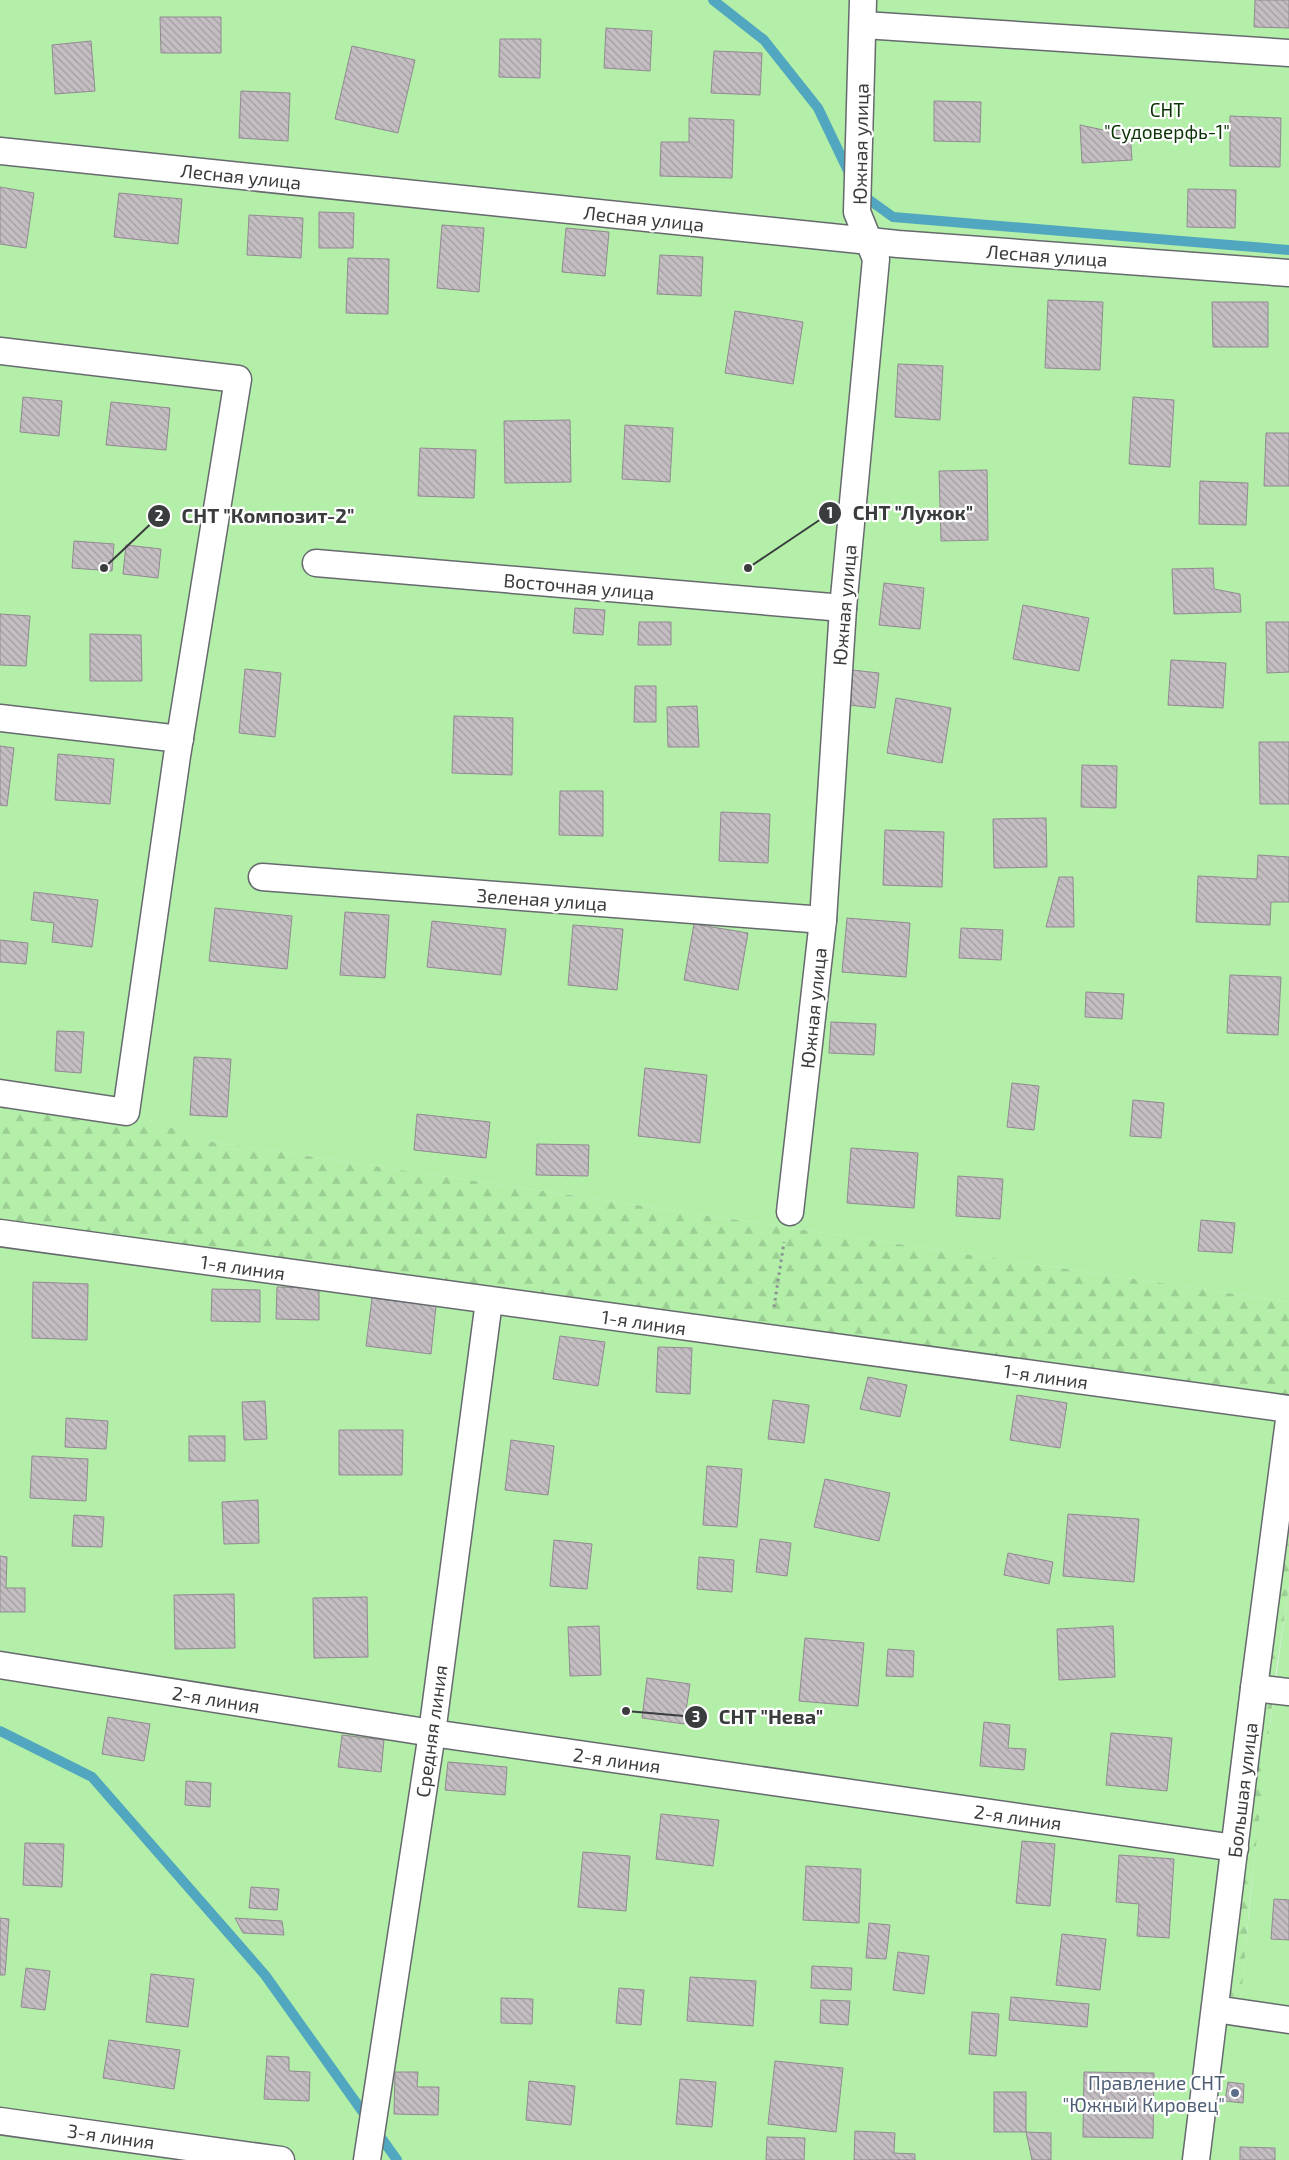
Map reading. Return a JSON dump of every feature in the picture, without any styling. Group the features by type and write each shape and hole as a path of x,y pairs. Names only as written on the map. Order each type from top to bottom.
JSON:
{"street":[{"path":"863,12 1289,53"},
{"name":"Южная улица","path":"790,1212 823,920 843,608 876,259 858,212 863,12"},
{"name":"Лесная улица","path":"0,151 868,241 1289,273"},
{"path":"0,351 238,379 180,740 126,1112 0,1093"},
{"name":"Восточная улица","path":"316,563 843,608"},
{"path":"0,718 180,740"},
{"name":"Зеленая улица","path":"262,877 823,920"},
{"name":"1-я линия","path":"0,1233 1289,1409"},
{"name":"Средняя линия","path":"367,2160 432,1734 489,1301"},
{"name":"Большая улица","path":"1196,2160 1289,1420"},
{"name":"2-я линия","path":"0,1665 432,1734 1235,1848"},
{"path":"1254,1688 1289,1692"},
{"path":"1215,2009 1289,2020"},
{"name":"3-я линия","path":"0,2121 281,2160"}],"path":[{"path":"768,1338 790,1212"}],"green space":[{"name":"СНТ \"Судоверфь-1\"","path":"0,0 1289,0 1289,1302 213,1142 126,1112 0,1093"},
{"path":"0,1093 126,1112 213,1142 1289,1302 1289,1413 0,1233"},
{"path":"0,1233 1289,1413 1240,2012 1261,1799 1289,1586 1289,2160 0,2160"},
{"path":"1289,1421 1289,1586 1276,1672 1250,1899 1240,2012 1216,2002"}],"building":[{"path":"1255,0 1289,0 1289,28 1254,27"},
{"path":"160,17 221,17 221,53 161,53"},
{"path":"606,28 652,31 650,71 604,68"},
{"path":"500,39 541,39 540,78 499,77"},
{"path":"91,41 95,91 55,94 52,45"},
{"path":"352,46 415,60 398,133 335,119"},
{"path":"714,51 762,53 760,95 711,93"},
{"path":"241,91 290,93 288,141 239,138"},
{"path":"934,101 981,102 980,142 934,141"},
{"path":"1230,116 1281,118 1280,167 1230,166"},
{"path":"689,118 734,120 732,178 660,176 661,142 689,142"},
{"path":"1080,125 1108,131 1130,130 1132,160 1082,163"},
{"path":"0,187 34,193 26,248 0,244"},
{"path":"1188,189 1236,190 1235,228 1187,227"},
{"path":"119,193 182,199 178,244 114,237"},
{"path":"319,212 354,213 353,248 319,248"},
{"path":"249,215 303,218 301,258 247,255"},
{"path":"442,225 484,228 479,292 437,288"},
{"path":"566,228 609,232 605,276 562,272"},
{"path":"660,255 703,257 701,296 657,294"},
{"path":"348,258 389,259 388,314 346,313"},
{"path":"1048,300 1103,302 1100,370 1045,368"},
{"path":"1212,302 1268,302 1268,347 1213,347"},
{"path":"735,311 803,322 793,384 725,373"},
{"path":"898,364 943,366 940,420 895,417"},
{"path":"23,397 62,401 59,436 20,432"},
{"path":"1133,397 1174,400 1170,467 1129,464"},
{"path":"111,402 170,408 166,450 106,445"},
{"path":"570,420 571,482 505,483 504,421"},
{"path":"625,425 673,428 670,482 622,479"},
{"path":"1266,433 1289,433 1289,486 1264,486"},
{"path":"420,448 476,450 474,498 418,496"},
{"path":"987,470 988,540 941,541 939,471"},
{"path":"1200,481 1248,483 1246,525 1199,524"},
{"path":"74,541 114,544 112,571 72,568"},
{"path":"126,545 161,549 158,578 123,574"},
{"path":"1213,568 1214,589 1240,594 1241,612 1174,614 1172,569"},
{"path":"884,583 924,588 920,629 879,625"},
{"path":"1023,605 1089,618 1079,671 1013,659"},
{"path":"575,608 605,610 603,635 573,633"},
{"path":"0,614 30,616 26,666 0,665"},
{"path":"639,622 671,622 671,645 638,645"},
{"path":"1266,622 1289,622 1289,672 1267,673"},
{"path":"90,634 141,635 142,681 90,681"},
{"path":"1171,660 1226,663 1223,708 1168,705"},
{"path":"245,669 281,673 275,737 239,733"},
{"path":"852,670 879,673 875,708 849,705"},
{"path":"635,686 656,686 656,722 634,722"},
{"path":"896,698 951,708 942,763 887,753"},
{"path":"697,706 699,747 668,747 667,707"},
{"path":"454,716 513,718 512,775 452,773"},
{"path":"1259,742 1289,742 1289,804 1260,804"},
{"path":"0,746 14,748 7,806 0,805"},
{"path":"58,754 114,759 110,804 55,800"},
{"path":"1082,765 1117,766 1116,808 1081,807"},
{"path":"560,791 603,791 603,836 559,835"},
{"path":"721,812 770,814 768,863 719,861"},
{"path":"1046,818 1047,867 994,868 993,819"},
{"path":"885,830 944,832 942,887 883,885"},
{"path":"1258,855 1289,857 1289,902 1271,902 1270,925 1196,922 1198,876 1257,879"},
{"path":"1059,877 1073,877 1074,927 1046,927"},
{"path":"34,892 98,900 92,947 52,942 54,923 31,920"},
{"path":"215,908 292,916 287,969 209,961"},
{"path":"345,912 389,915 385,978 340,975"},
{"path":"847,918 910,923 906,977 842,972"},
{"path":"432,921 506,929 501,975 427,967"},
{"path":"694,924 748,933 738,990 684,980"},
{"path":"573,925 623,929 617,990 568,985"},
{"path":"961,928 1003,930 1001,960 959,958"},
{"path":"0,940 28,943 26,964 0,962"},
{"path":"1230,975 1281,977 1278,1035 1227,1033"},
{"path":"1086,992 1124,994 1122,1019 1085,1017"},
{"path":"831,1022 876,1024 874,1055 829,1053"},
{"path":"57,1031 84,1032 81,1073 55,1071"},
{"path":"194,1057 231,1059 227,1117 190,1115"},
{"path":"645,1068 707,1075 700,1143 638,1136"},
{"path":"1012,1083 1039,1086 1034,1130 1007,1127"},
{"path":"1133,1100 1164,1103 1161,1138 1130,1136"},
{"path":"417,1114 490,1122 486,1158 414,1150"},
{"path":"537,1144 589,1145 588,1176 536,1175"},
{"path":"851,1148 918,1153 914,1208 847,1203"},
{"path":"958,1176 1003,1179 1000,1219 956,1216"},
{"path":"1201,1220 1235,1223 1232,1253 1198,1251"},
{"path":"33,1282 88,1284 87,1340 32,1338"},
{"path":"277,1287 319,1288 319,1320 276,1319"},
{"path":"212,1289 260,1290 260,1322 211,1321"},
{"path":"372,1298 436,1306 431,1354 366,1346"},
{"path":"560,1336 605,1342 598,1386 553,1379"},
{"path":"658,1347 692,1348 690,1394 656,1392"},
{"path":"868,1377 907,1385 900,1417 860,1409"},
{"path":"1017,1395 1067,1403 1060,1448 1010,1440"},
{"path":"773,1400 809,1405 804,1443 768,1439"},
{"path":"265,1401 267,1439 244,1440 242,1402"},
{"path":"66,1418 108,1421 106,1449 65,1447"},
{"path":"339,1430 403,1430 402,1475 339,1475"},
{"path":"189,1436 225,1436 225,1461 189,1461"},
{"path":"511,1440 554,1446 548,1495 505,1490"},
{"path":"32,1456 88,1459 86,1501 30,1498"},
{"path":"707,1466 742,1469 737,1527 703,1525"},
{"path":"825,1479 890,1493 879,1541 814,1527"},
{"path":"258,1500 259,1543 224,1544 222,1502"},
{"path":"1068,1514 1139,1519 1134,1582 1063,1576"},
{"path":"74,1515 104,1517 102,1547 72,1546"},
{"path":"760,1539 791,1543 787,1576 756,1572"},
{"path":"554,1540 592,1544 587,1589 550,1586"},
{"path":"1008,1553 1053,1562 1049,1584 1004,1575"},
{"path":"0,1556 7,1557 6,1588 25,1588 25,1612 0,1612"},
{"path":"699,1557 734,1560 732,1592 697,1589"},
{"path":"234,1594 235,1648 175,1649 174,1595"},
{"path":"367,1597 368,1657 314,1658 313,1598"},
{"path":"599,1626 601,1675 570,1676 568,1627"},
{"path":"1113,1626 1115,1677 1059,1680 1057,1629"},
{"path":"805,1638 864,1643 858,1706 799,1701"},
{"path":"888,1649 914,1651 913,1677 886,1676"},
{"path":"647,1678 690,1684 684,1724 642,1718"},
{"path":"108,1717 150,1724 144,1761 102,1754"},
{"path":"984,1722 1010,1725 1008,1748 1026,1749 1024,1770 980,1766"},
{"path":"1111,1733 1172,1738 1167,1791 1106,1785"},
{"path":"342,1735 384,1740 381,1772 338,1767"},
{"path":"448,1762 507,1767 505,1795 445,1790"},
{"path":"186,1781 211,1783 210,1807 185,1805"},
{"path":"661,1814 719,1820 713,1866 656,1859"},
{"path":"1022,1841 1055,1844 1050,1906 1016,1903"},
{"path":"25,1843 64,1844 62,1887 23,1885"},
{"path":"583,1852 630,1856 626,1911 578,1907"},
{"path":"1119,1855 1174,1859 1169,1938 1137,1936 1139,1904 1116,1902"},
{"path":"806,1866 861,1869 859,1923 803,1920"},
{"path":"251,1887 279,1889 277,1910 249,1908"},
{"path":"1274,1899 1289,1900 1289,1940 1271,1939"},
{"path":"0,1918 9,1919 5,1975 0,1975"},
{"path":"235,1918 282,1921 284,1935 243,1933"},
{"path":"869,1923 890,1925 886,1959 866,1958"},
{"path":"1062,1934 1106,1939 1100,1990 1056,1985"},
{"path":"898,1952 929,1956 924,1994 893,1990"},
{"path":"812,1966 852,1968 851,1990 811,1988"},
{"path":"26,1968 50,1971 45,2010 21,2007"},
{"path":"151,1974 194,1979 188,2027 146,2022"},
{"path":"690,1977 756,1981 753,2026 687,2021"},
{"path":"619,1988 644,1990 641,2025 616,2023"},
{"path":"1011,1997 1089,2004 1087,2027 1009,2020"},
{"path":"501,1998 533,1999 532,2024 501,2023"},
{"path":"821,2000 850,2001 848,2025 820,2023"},
{"path":"972,2012 999,2014 996,2056 969,2054"},
{"path":"109,2040 180,2050 174,2089 103,2078"},
{"path":"267,2056 289,2057 289,2071 310,2072 309,2101 264,2099"},
{"path":"775,2061 843,2068 836,2132 768,2124"},
{"path":"395,2072 418,2072 417,2087 439,2087 438,2115 394,2114"},
{"path":"1084,2072 1154,2073 1153,2138 1083,2137"},
{"path":"680,2079 716,2082 712,2127 676,2124"},
{"path":"529,2081 575,2086 571,2125 526,2120"},
{"name":"Правление СНТ \"Южный Кировец\"","path":"1228,2082 1244,2084 1243,2103 1225,2101"},
{"path":"994,2092 1026,2092 1026,2132 994,2132"},
{"path":"855,2131 895,2133 894,2153 915,2154 915,2160 854,2160"},
{"path":"1026,2132 1051,2133 1051,2160 1032,2160"},
{"path":"767,2137 805,2138 804,2160 766,2160"},
{"path":"1240,2147 1275,2148 1275,2160 1240,2160"}],"waterway":[{"path":"713,0 764,40 818,108 851,177"},
{"path":"861,194 893,217 1289,250"},
{"path":"0,1731 92,1777 265,1975 397,2160"}],"place":[{"name":"СНТ \"Композит-2\"","path":"104,568"},
{"name":"СНТ \"Лужок\"","path":"748,568"},
{"name":"СНТ \"Нева\"","path":"626,1711"},
{"name":"Правление СНТ \"Южный Кировец\"","path":"1235,2093"}]}
